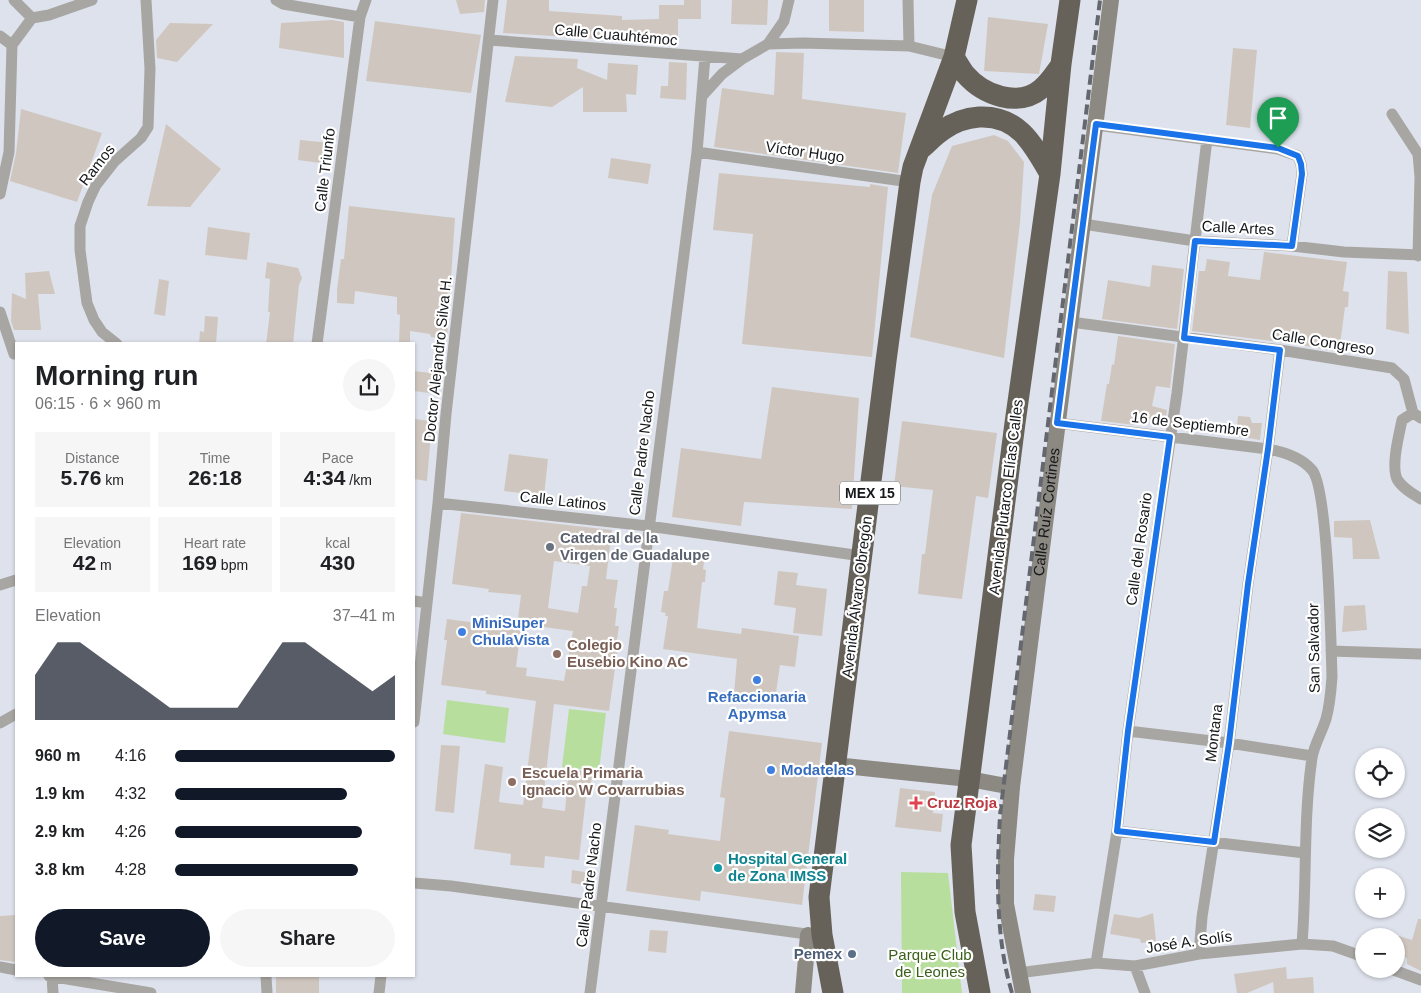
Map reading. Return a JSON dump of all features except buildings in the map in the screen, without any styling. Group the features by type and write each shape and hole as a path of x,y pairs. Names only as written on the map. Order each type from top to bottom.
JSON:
{"highway":[{"name":"Avenida Álvaro Obregón","path":"833,993 815,935 910,182 919,151 954,57 968,0"},
{"name":"Avenida Plutarco Elías Calles","path":"980,993 965,912 961,846 1014,433 1050,174 1061,64 1070,0"},
{"path":"954,57 965,74 975,84 986,91 1013,99 1029,96 1040,90 1049,82 1061,64"},
{"path":"999,118 1004,97"},
{"path":"919,151 957,121 972,117 988,116 999,118 1018,128 1028,138 1050,174"}],"street":[{"path":"14,0 32,18"},
{"path":"0,194 9,152 12,45 32,18 49,15 92,0"},
{"name":"Ramos","path":"114,342 102,332 94,320 87,303 80,250 80,226 96,185 114,162 142,138 148,127 150,69 146,0"},
{"path":"276,0 283,4 360,17"},
{"name":"Calle Triunfo","path":"317,342 360,17 366,0"},
{"name":"Doctor Alejandro Silva H.","path":"415,713 446,414 493,0"},
{"path":"703,96 722,74 742,59 768,44 784,21 789,0"},
{"path":"908,0 909,46"},
{"name":"Calle Ruíz Cortines","path":"1023,993 1006,904 1006,859 1012,787 1111,0"},
{"path":"0,36 12,45"},
{"name":"Calle Cuauhtémoc","path":"489,40 742,59"},
{"path":"768,44 909,46 954,57"},
{"name":"Calle Padre Nacho","path":"590,993 697,152 706,57"},
{"path":"1392,114 1418,154 1420,177 1419,256"},
{"path":"1096,124 1278,148 1298,156 1302,174 1292,246"},
{"name":"Calle del Rosario","path":"1096,963 1117,831 1128,731 1184,338 1207,139"},
{"name":"Víctor Hugo","path":"697,152 910,182"},
{"name":"Calle Artes","path":"1083,224 1195,241 1419,256"},
{"path":"0,312 14,354"},
{"name":"Calle Congreso","path":"1071,322 1280,350 1392,368 1404,379 1417,415"},
{"name":"Montana","path":"1199,954 1202,916 1229,743 1248,584 1268,449 1280,350"},
{"path":"1417,415 1402,420 1395,459 1397,478 1407,490 1421,499"},
{"name":"16 de Septiembre","path":"1057,423 1268,449 1301,460 1313,471"},
{"name":"San Salvador","path":"1302,944 1305,908 1305,853 1312,756 1326,718 1331,697 1331,651 1325,540 1320,487 1313,471"},
{"name":"Calle Latinos","path":"438,503 648,526 862,556"},
{"path":"0,585 15,580"},
{"path":"415,601 427,603"},
{"path":"1331,651 1421,654"},
{"path":"0,723 15,715"},
{"path":"1128,731 1229,743 1312,756"},
{"path":"835,765 969,780 1012,787"},
{"path":"1117,831 1305,853"},
{"path":"415,884 451,886 815,935 803,993"},
{"name":"José A. Solís","path":"1018,973 1096,963 1135,966 1199,954 1302,944 1334,946 1355,954"},
{"path":"1135,966 1145,993"},
{"path":"0,967 15,970"},
{"path":"1405,974 1421,980"},
{"path":"51,977 53,993"},
{"path":"57,977 151,993"},
{"path":"266,977 267,993"},
{"path":"379,993 381,977"}],"green space":[{"path":"447,700 509,708 505,743 443,734"},
{"path":"569,709 606,713 599,771 562,767"},
{"name":"Parque Club de Leones","path":"901,872 948,873 962,993 902,993"}],"railway":[{"path":"1012,993 1006,971 998,905 1000,815 1100,0"}],"place":[{"name":"Catedral de la Virgen de Guadalupe","path":"550,547"},
{"name":"MiniSuper ChulaVista","path":"462,632"},
{"name":"Colegio Eusebio Kino AC","path":"557,654"},
{"name":"Refaccionaria Apymsa","path":"757,680"},
{"name":"Modatelas","path":"771,770"},
{"name":"Escuela Primaria Ignacio W Covarrubias","path":"512,782"},
{"name":"Cruz Roja","path":"916,803"},
{"name":"Hospital General de Zona IMSS","path":"718,868"},
{"name":"Pemex","path":"852,954"}],"route":[{"path":"1096,124 1278,148 1298,156 1301,164 1302,174 1292,246 1195,241 1184,338 1280,350 1268,449 1248,584 1229,743 1214,842 1117,831 1128,731 1170,437 1057,423 1096,124"}]}
